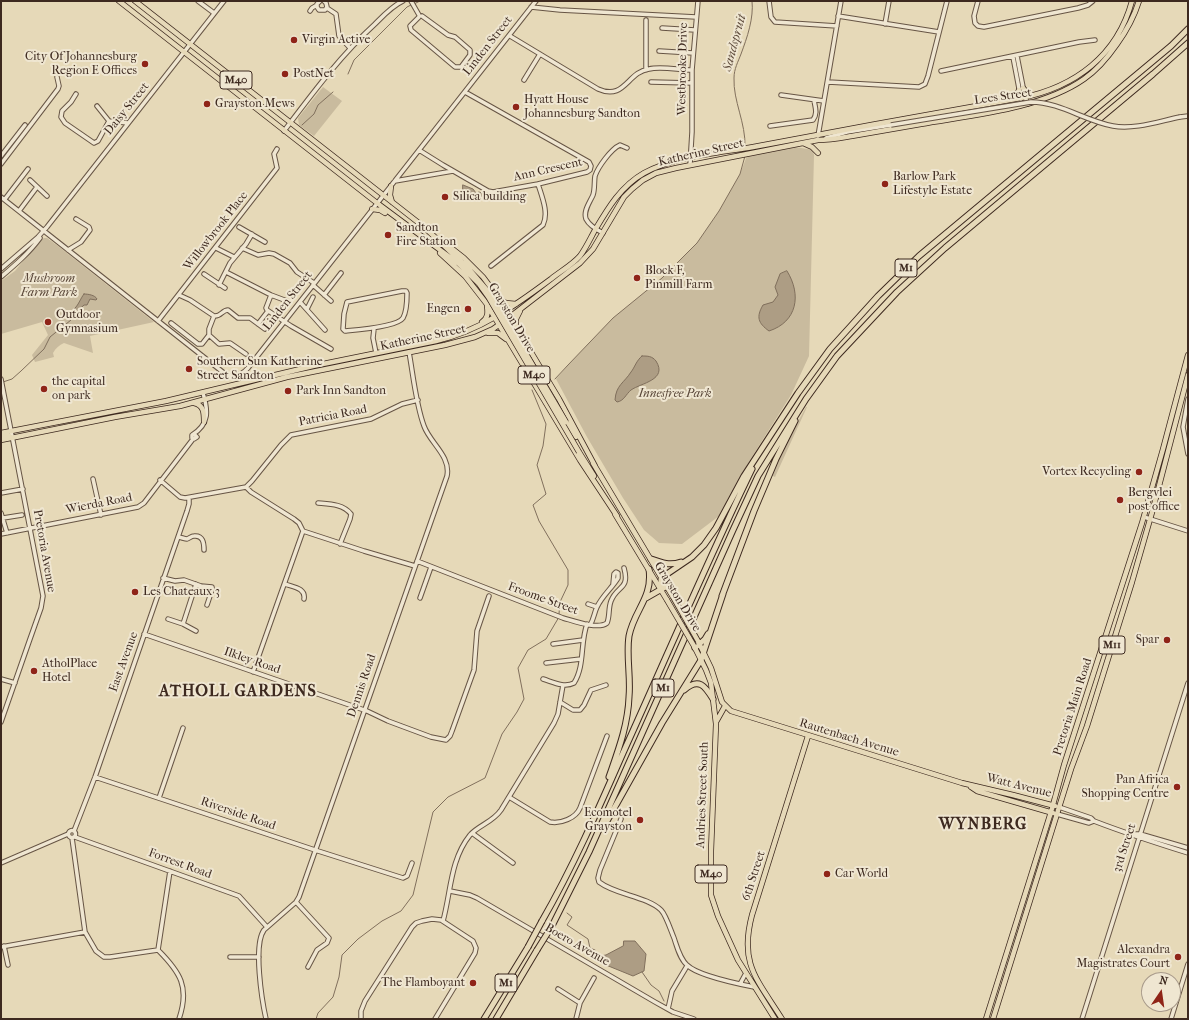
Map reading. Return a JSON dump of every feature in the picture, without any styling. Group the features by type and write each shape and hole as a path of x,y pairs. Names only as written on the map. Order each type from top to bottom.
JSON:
{"highway":[{"name":"M1","path":"484,1019 528,947 563,884 598,810 722,530 759,453 798,393 830,350 878,296 904,270 1023,168 1171,46 1188,29"},
{"name":"M1","path":"496,1019 552,926 590,852 758,476 806,399 837,356 897,292 945,248 1188,43"},
{"path":"697,645 707,637 746,528 806,399"},
{"path":"660,590 662,578 692,557 704,545 716,528 744,476 759,453"},
{"path":"651,560 674,564 687,558 704,545"},
{"path":"598,810 624,730 630,697 628,656 629,634 634,620 646,598 650,581 648,569"},
{"path":"646,598 666,586"},
{"path":"590,852 658,729 701,660 723,594"},
{"path":"680,694 692,685 699,684 706,688 714,700"}],"main road":[{"name":"Grayston Drive","path":"119,1 377,203 433,246 454,258 479,279 492,296 566,422 595,466 662,578 697,645 701,660 708,675 714,700"},
{"name":"Grayston Drive","path":"135,1 424,228 473,278 489,298 660,590 697,645 704,652 713,674 719,695 725,706"},
{"name":"Katherine Street","path":"1,440 193,403 294,375 458,342 475,337 510,317 580,263 593,249 620,202 636,186 656,173 739,155 752,150 818,134 1023,98 1051,90 1070,81 1097,60 1118,36 1132,1"},
{"name":"Katherine Street","path":"1,432 142,406 264,377 449,338 474,328 506,311 576,260 614,201 631,182 647,172 660,166 690,158 741,149 752,150 887,130 1026,104 1047,98 1064,91 1095,70 1113,50 1129,27 1139,1"},
{"path":"1005,101 1015,97 1021,89 1034,95"},
{"path":"803,143 812,147 818,152"},
{"path":"391,186 390,195 393,203"},
{"path":"372,209 385,212 409,227"},
{"path":"424,228 464,258 484,278 498,297 559,399 595,466"},
{"path":"433,246 465,276 486,303 500,324 580,460 616,516"},
{"path":"498,297 508,304 519,303"},
{"path":"474,328 487,317 488,313 486,303"},
{"path":"517,328 516,319 521,309"},
{"path":"475,337 491,332 500,334 525,367"},
{"name":"Pretoria Main Road","path":"986,1019 1051,812 1064,765 1144,517 1188,355"},
{"name":"Pretoria Main Road","path":"993,1019 1071,769 1087,726 1123,611 1153,509 1188,375"},
{"path":"193,403 202,407 204,422"},
{"path":"1,436 8,435 12,438"},
{"name":"Andries Street South","path":"714,700 716,724 711,844 711,895 730,942 754,987 775,1019"},
{"path":"716,724 725,706"},
{"name":"Rautenbach Avenue","path":"725,706 731,711 739,714 970,786"},
{"name":"6th Street","path":"782,1019 751,967 748,955 748,938 752,915 808,736"},
{"name":"Watt Avenue","path":"970,786 977,791 1059,807"},
{"name":"Watt Avenue","path":"1007,796 1057,814"}],"street":[{"path":"198,1 214,14"},
{"name":"Daisy Street","path":"1,277 35,244 44,230 224,1"},
{"path":"310,11 320,1"},
{"path":"324,1 327,8 336,14 339,36 350,48"},
{"path":"284,130 350,48 389,10 403,1"},
{"path":"411,1 420,16 455,38 470,50 470,55 461,67 455,66 411,30 410,26 420,16"},
{"name":"Linden Street","path":"3,198 220,370 234,376 242,374 246,371 536,1"},
{"path":"696,18 698,1"},
{"path":"769,1 773,20 779,23 837,26"},
{"path":"818,140 841,1"},
{"path":"885,24 889,1"},
{"path":"828,82 923,86 926,83 947,1"},
{"path":"978,1 974,20 976,25 981,27 1078,8 1088,5 1093,1"},
{"path":"317,5 318,9 321,11 324,11 327,8"},
{"name":"Westbrooke Drive","path":"531,7 696,18 692,70 692,132 690,165"},
{"path":"838,16 939,32"},
{"path":"646,20 646,70"},
{"path":"662,28 695,30"},
{"path":"510,36 598,89 606,91 614,92 619,90 638,73 646,70 692,70"},
{"path":"941,71 1079,42 1096,40"},
{"path":"659,51 693,53"},
{"path":"524,80 540,54"},
{"path":"1015,56 1023,98 1026,104"},
{"path":"1,164 58,89 59,86 57,77"},
{"path":"651,82 692,83"},
{"name":"Ann Crescent","path":"419,150 488,191 493,192 538,184 590,170 590,164 465,92"},
{"path":"76,94 62,112 61,117 65,123 94,143 98,141 109,121"},
{"path":"781,95 824,101"},
{"path":"770,126 813,120 816,111 814,100"},
{"name":"Lees Street","path":"818,140 846,132 1030,102 1050,104 1107,124 1120,127 1134,126 1188,116"},
{"path":"97,106 109,121 128,123"},
{"path":"1,156 25,126"},
{"path":"604,231 591,224 587,219 586,214 593,195 596,174 607,157 616,147 620,145 627,148"},
{"name":"Willowbrook Place","path":"158,321 277,168 274,154 277,149"},
{"path":"442,173 444,170 443,165"},
{"path":"3,198 28,169"},
{"path":"395,181 453,171"},
{"path":"30,180 47,196"},
{"path":"491,266 543,225 545,220 545,212 538,184"},
{"path":"19,211 37,187"},
{"path":"68,250 81,242 90,230 89,227 76,219"},
{"path":"239,227 265,242"},
{"path":"219,285 234,257 248,242 252,234"},
{"name":"Daisy Street","path":"1,269 39,238"},
{"path":"216,248 234,257"},
{"path":"242,248 258,255 269,253 274,254 290,263 297,272 314,284 331,301"},
{"path":"226,272 287,301"},
{"path":"324,295 341,273"},
{"path":"204,274 225,288"},
{"path":"407,291 403,318 399,321 374,329 344,330 343,324 347,302 407,291"},
{"path":"271,294 266,308 268,311 290,326 331,349"},
{"path":"179,295 190,300 214,316 219,316 224,310 228,310 238,318 249,318 265,330"},
{"path":"307,309 313,297"},
{"path":"300,302 325,330"},
{"path":"258,324 268,311"},
{"path":"171,323 198,344 202,344 209,335 209,329 214,316"},
{"path":"374,329 373,338 376,354"},
{"path":"209,335 219,344 230,343 246,354"},
{"name":"Dennis Road","path":"266,1019 260,990 261,935 296,902 448,472 445,461 424,426 409,352"},
{"name":"Pretoria Avenue","path":"1,379 43,596 39,614 1,722"},
{"path":"203,392 207,411 207,416 204,422"},
{"path":"1188,399 1183,427 1188,454"},
{"name":"Patricia Road","path":"246,487 291,434 371,419 402,404 418,400"},
{"name":"Wierda Road","path":"1,534 140,506 204,422"},
{"path":"93,479 101,514"},
{"path":"160,480 180,497 188,498 246,487"},
{"name":"Froome Street","path":"246,487 255,495 297,521 303,531 340,544 431,567 563,618 588,624 601,626 607,623 612,600 626,581 624,568"},
{"path":"1,493 23,489"},
{"name":"East Avenue","path":"74,832 95,777 178,537 188,506 188,498"},
{"path":"318,503 334,504 347,509 351,514 340,544"},
{"path":"1,513 6,533"},
{"path":"3,518 22,515"},
{"path":"1144,517 1188,531"},
{"path":"253,672 303,531"},
{"path":"178,537 186,539 197,536 202,539 204,550"},
{"path":"420,598 431,567"},
{"path":"163,578 175,581 184,580 209,586 212,588 207,605"},
{"path":"183,624 196,584"},
{"path":"285,584 303,591 305,594 304,599"},
{"path":"543,679 563,685 572,684 575,682 581,659 583,640 588,624 593,620 597,606 613,584"},
{"name":"Ilkley Road","path":"144,634 364,710 388,721 443,740 448,739 451,734 473,674 477,631 488,596"},
{"path":"588,604 597,606"},
{"path":"168,619 183,624 196,631"},
{"path":"553,644 583,640"},
{"path":"546,663 581,659"},
{"path":"1,679 15,683"},
{"name":"3rd Street","path":"1082,1019 1188,683"},
{"path":"560,702 573,710 580,710 591,690 606,684"},
{"path":"443,921 456,858 460,850 472,833 496,816 509,797 554,723 558,714 563,685"},
{"path":"159,798 183,728"},
{"path":"509,797 550,822 556,822 573,817 577,814 580,808 607,736"},
{"name":"Riverside Road","path":"95,777 375,870 405,878 412,863"},
{"name":"Watt Avenue","path":"1059,807 1132,834 1188,848"},
{"name":"Watt Avenue","path":"1057,814 1089,823 1094,821"},
{"path":"621,819 600,870 599,880 605,886 651,904 662,911 687,966 697,972 754,987"},
{"path":"1,863 68,834 70,831 74,832 76,834 73,838 85,932 96,951 104,957 158,950"},
{"path":"472,833 513,863"},
{"path":"68,834 69,837 73,838"},
{"name":"Watt Avenue","path":"1140,836 1188,853"},
{"name":"Forrest Road","path":"73,838 240,896 267,928"},
{"path":"170,871 158,950 179,975 183,983 184,991 179,1019"},
{"name":"Boero Avenue","path":"450,891 477,898 668,1009 694,1019"},
{"path":"296,902 329,938 327,943 317,950 308,967"},
{"path":"361,1019 361,1011 365,1001 414,926 425,920 438,919 473,941 476,948 475,953 435,1019"},
{"path":"8,965 2,946 85,932"},
{"path":"230,957 260,957"},
{"path":"1171,1019 1188,964"},
{"path":"668,1009 671,994 687,966"},
{"path":"740,984 746,973"},
{"path":"576,1019 580,1003 594,978"},
{"path":"558,989 580,1003"}],"green space":[{"path":"323,87 342,101 314,136 299,125 298,118"},
{"name":"Innesfree Park","path":"795,147 813,150 814,155 809,356 791,395 750,460 719,516 682,544 659,543 644,530 623,498 587,437 556,379 613,318 662,278 697,243 719,211 740,174 747,156"},
{"name":"Mushroom Farm Park","path":"47,238 58,246 154,322 90,336 93,353 64,343 56,348 53,353 54,357 35,362 32,355 48,335 42,322 1,334 1,281 15,271 40,240"},
{"path":"806,407 775,477 771,475 785,445"}],"shaded area":[{"path":"463,185 473,189 476,193 479,192 484,194 484,198 482,199 480,196 476,197 475,195 473,197 471,196 470,191 463,191"},
{"path":"787,271 792,280 794,289 794,307 786,321 769,331 760,322 759,313 763,305 773,302 778,295 775,287 780,274"},
{"path":"84,294 93,296 97,299 90,299 87,305 84,305 72,316 73,310"},
{"path":"642,356 653,358 656,361 659,367 659,373 652,380 631,390 623,399 617,402 615,400 619,387"},
{"path":"624,941 635,941 646,954 644,971 633,976 606,965 600,956 606,955 623,946"}],"waterway":[{"path":"414,4 420,1"},
{"name":"Sandspruit","path":"745,147 744,129 735,95 734,75 750,28 752,1"},
{"path":"348,74 354,60 407,7 411,5"},
{"path":"302,125 314,114 318,105 333,92"},
{"path":"555,379 613,318 662,278 697,243 719,211 740,174 745,156"},
{"path":"3,382 12,379 21,371 44,349 50,337 71,320 72,316"},
{"path":"532,390 546,424 543,446 537,465 546,494 533,505 539,521 568,570 568,585 560,602 559,614"},
{"path":"316,1019 318,1013 333,997 339,977 342,955 358,939 382,921 401,911 413,895 433,812 448,797 485,778 502,734 524,699 518,668 528,650 546,639 559,617"},
{"path":"567,913 572,917 567,925 588,939 590,948 595,950"},
{"path":"642,972 651,985 659,991 664,1001"}],"place":[{"name":"Virgin Active","path":"294,40"},
{"name":"City Of Johannesburg Region E Offices","path":"145,64"},
{"name":"PostNet","path":"285,74"},
{"name":"Grayston Mews","path":"207,104"},
{"name":"Hyatt House Johannesburg Sandton","path":"516,107"},
{"name":"Barlow Park Lifestyle Estate","path":"885,184"},
{"name":"Silica building","path":"445,197"},
{"name":"Sandton Fire Station","path":"388,235"},
{"name":"Block F, Pinmill Farm","path":"637,278"},
{"name":"Engen","path":"468,309"},
{"name":"Outdoor Gymnasium","path":"48,322"},
{"name":"Southern Sun Katherine Street Sandton","path":"189,369"},
{"name":"the capital on park","path":"44,389"},
{"name":"Park Inn Sandton","path":"288,391"},
{"name":"Vortex Recycling","path":"1139,472"},
{"name":"Bergvlei post office","path":"1120,500"},
{"name":"Les Chateaux 3","path":"135,592"},
{"name":"Spar","path":"1167,640"},
{"name":"AtholPlace Hotel","path":"34,671"},
{"name":"Pan Africa Shopping Centre","path":"1177,787"},
{"name":"Ecomotel Grayston","path":"640,820"},
{"name":"Car World","path":"827,874"},
{"name":"Alexandra Magistrates Court","path":"1178,957"},
{"name":"The Flamboyant","path":"473,983"}],"district":[{"name":"ATHOLL GARDENS","path":"238,692"},
{"name":"WYNBERG","path":"983,825"}]}
